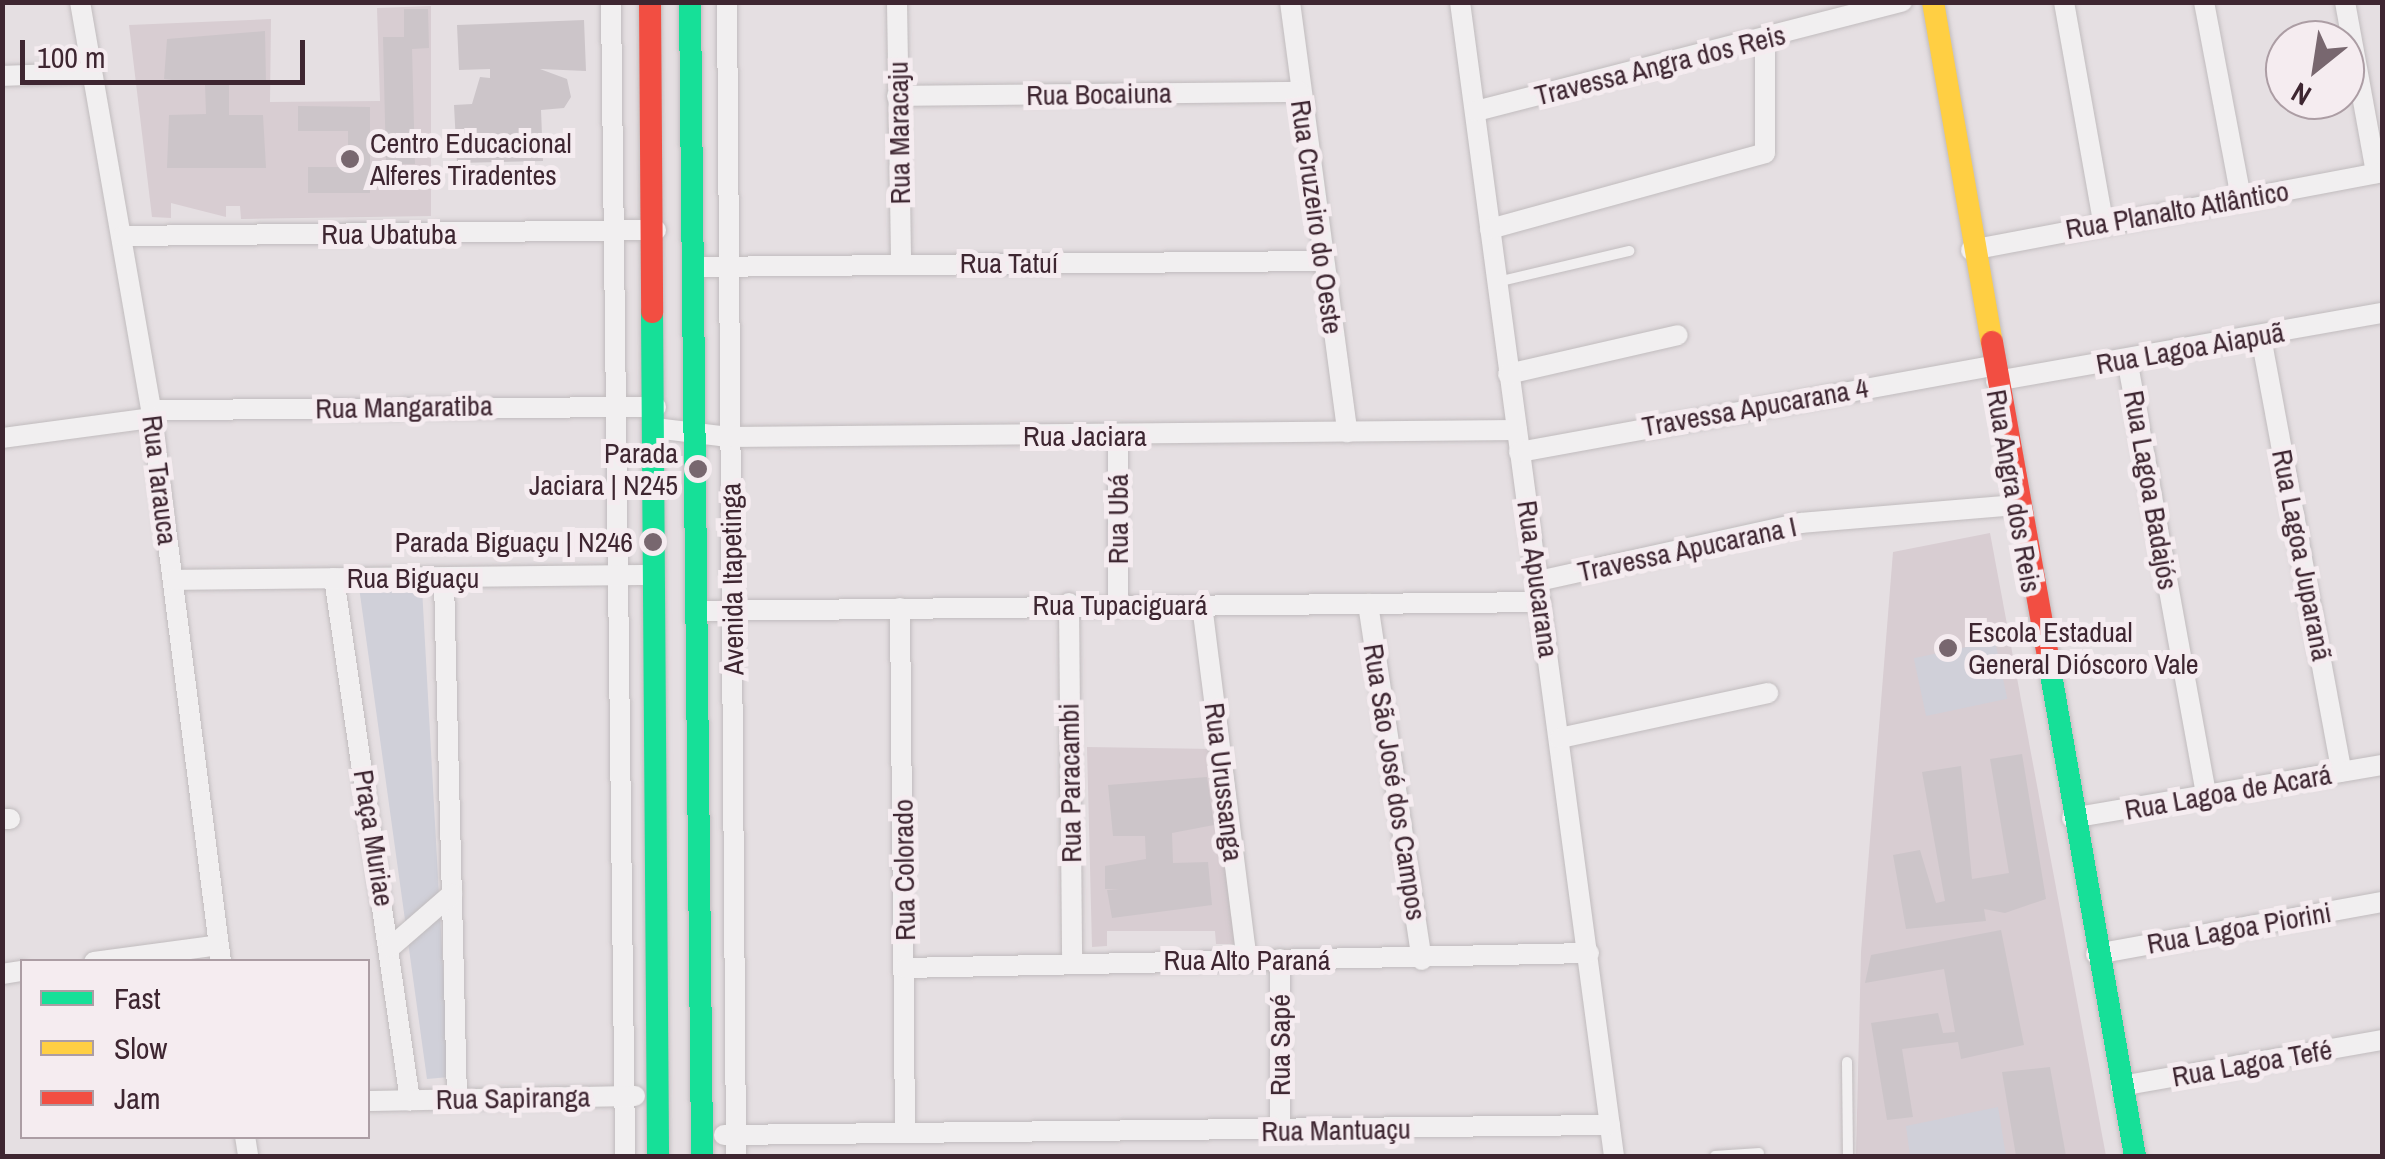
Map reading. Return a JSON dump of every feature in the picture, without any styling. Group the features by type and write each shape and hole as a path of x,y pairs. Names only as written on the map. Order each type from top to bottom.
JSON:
{"main road":[{"path":"650,2 656,230 653,575 658,1156"},
{"name":"Avenida Itapetinga","path":"690,2 696,268 702,1146"},
{"name":"Rua Angra dos Reis","path":"1933,2 1971,250 2135,1156"},
{"path":"656,954 701,954"}],"street":[{"name":"Rua Tarauca","path":"80,2 152,414 220,953"},
{"path":"611,2 620,405 625,1156"},
{"name":"Avenida Itapetinga","path":"727,2 736,1146"},
{"name":"Rua Maracaju","path":"896,2 901,263"},
{"name":"Rua Apucarana","path":"1460,2 1614,1156"},
{"name":"Travessa Angra dos Reis","path":"1476,110 1902,2"},
{"path":"2064,2 2103,222"},
{"path":"2204,2 2241,198"},
{"path":"2345,2 2379,173"},
{"name":"Rua Cruzeiro do Oeste","path":"1290,3 1347,432"},
{"path":"1490,229 1760,156 1770,140 1765,39"},
{"path":"2,76 90,73"},
{"name":"Rua Bocaiuna","path":"898,96 1300,92"},
{"name":"Rua Planalto Atlântico","path":"1971,250 2103,222 2379,173"},
{"name":"Rua Ubatuba","path":"123,236 656,230"},
{"name":"Rua Tatuí","path":"696,268 901,263 1323,262"},
{"name":"Rua Lagoa Aiapuã","path":"1994,373 2127,359 2382,312"},
{"path":"1508,374 1678,335"},
{"name":"Rua Lagoa Juparanã","path":"2261,337 2342,772"},
{"name":"Rua Lagoa Badajós","path":"2127,359 2207,798"},
{"name":"Travessa Apucarana 4","path":"1519,452 1994,373"},
{"name":"Rua Mangaratiba","path":"2,438 152,414 620,405 655,417"},
{"name":"Rua Jaciara","path":"655,417 697,434 728,437 1516,430"},
{"name":"Rua Ubá","path":"1118,436 1118,601"},
{"name":"Travessa Apucarana I","path":"1540,592 1802,523 2016,504"},
{"name":"Rua Biguaçu","path":"173,580 653,575"},
{"name":"Praça Muriae","path":"334,578 391,947 410,1100"},
{"path":"444,580 457,1099"},
{"name":"Rua Tupaciguará","path":"699,611 1118,601 1368,604 1540,592"},
{"name":"Rua Paracambi","path":"1069,603 1072,962"},
{"name":"Rua Urussanga","path":"1202,604 1246,959"},
{"name":"Rua São José dos Campos","path":"1368,604 1422,960"},
{"name":"Rua Colorado","path":"900,608 905,1132"},
{"path":"1560,738 1768,693"},
{"name":"Rua Lagoa de Acará","path":"2072,818 2207,798 2382,764"},
{"path":"391,947 452,894"},
{"name":"Rua Lagoa Piorini","path":"2096,954 2382,902"},
{"path":"136,959 220,953"},
{"name":"Rua Alto Paraná","path":"905,968 1246,959 1422,960 1589,953"},
{"name":"Rua Sapé","path":"1280,960 1280,1130"},
{"name":"Rua Lagoa Tefé","path":"2122,1086 2382,1040"},
{"name":"Rua Sapiranga","path":"370,1101 658,1094"},
{"name":"Rua Mantuaçu","path":"702,1146 905,1132 1174,1134 1610,1125"},
{"path":"1174,1134 1175,1156"}],"lane":[{"path":"1496,282 1629,250"},
{"path":"1846,1062 1848,1156"},
{"path":"1715,1156 1758,1152"}],"shaded area":[{"path":"431,6 431,216 241,219 240,206 226,206 226,217 171,203 171,218 152,217 129,25 271,19 270,102 380,101 377,8"},
{"path":"1990,533 2106,1156 1856,1156 1861,952 1893,552"},
{"path":"359,587 422,588 449,1077 427,1079"},
{"path":"1995,641 2007,699 1926,716 1914,658"},
{"path":"1087,747 1214,749 1236,944 1216,944 1215,931 1107,931 1107,946 1092,947"},
{"path":"1998,1107 2006,1156 1910,1156 1906,1126"}],"building":[{"path":"404,9 428,9 429,48 412,49 415,164 386,164 383,37 404,37"},
{"path":"584,20 586,71 540,69 567,79 571,97 564,108 541,110 543,161 457,163 454,105 472,104 480,77 490,78 490,69 459,70 457,25"},
{"path":"265,31 266,83 229,83 229,115 263,115 266,168 167,168 169,115 206,114 205,84 164,79 167,39"},
{"path":"298,106 370,107 370,193 308,193 308,167 348,167 348,131 298,131"},
{"path":"2022,754 2046,899 2005,913 1984,909 1986,921 1906,929 1893,855 1920,850 1936,903 1945,901 1922,772 1961,766 1972,879 2009,873 1990,759"},
{"path":"1207,777 1214,825 1172,833 1173,863 1208,862 1212,905 1112,918 1107,890 1119,889 1105,889 1105,866 1146,859 1145,836 1113,836 1108,785"},
{"path":"2001,930 2024,1045 1961,1059 1958,1042 1902,1049 1913,1117 1887,1120 1871,1023 1938,1013 1943,1033 1955,1032 1944,969 1865,983 1871,955"},
{"path":"2050,1067 2066,1156 2016,1156 2002,1072"}],"traffic: fast":[{"path":"690,2 702,1156"},
{"path":"652,312 658,1156"},
{"path":"2048,657 2135,1156"}],"traffic: slow":[{"path":"1933,2 1992,342"}],"traffic: jam":[{"path":"650,2 652,312"},
{"path":"1992,342 2048,657"}],"place":[{"name":"Centro Educacional Alferes Tiradentes","path":"350,159"},
{"name":"Parada Jaciara | N245","path":"698,469"},
{"name":"Parada Biguaçu | N246","path":"653,542"},
{"name":"Escola Estadual General Dióscoro Vale","path":"1948,648"}]}
